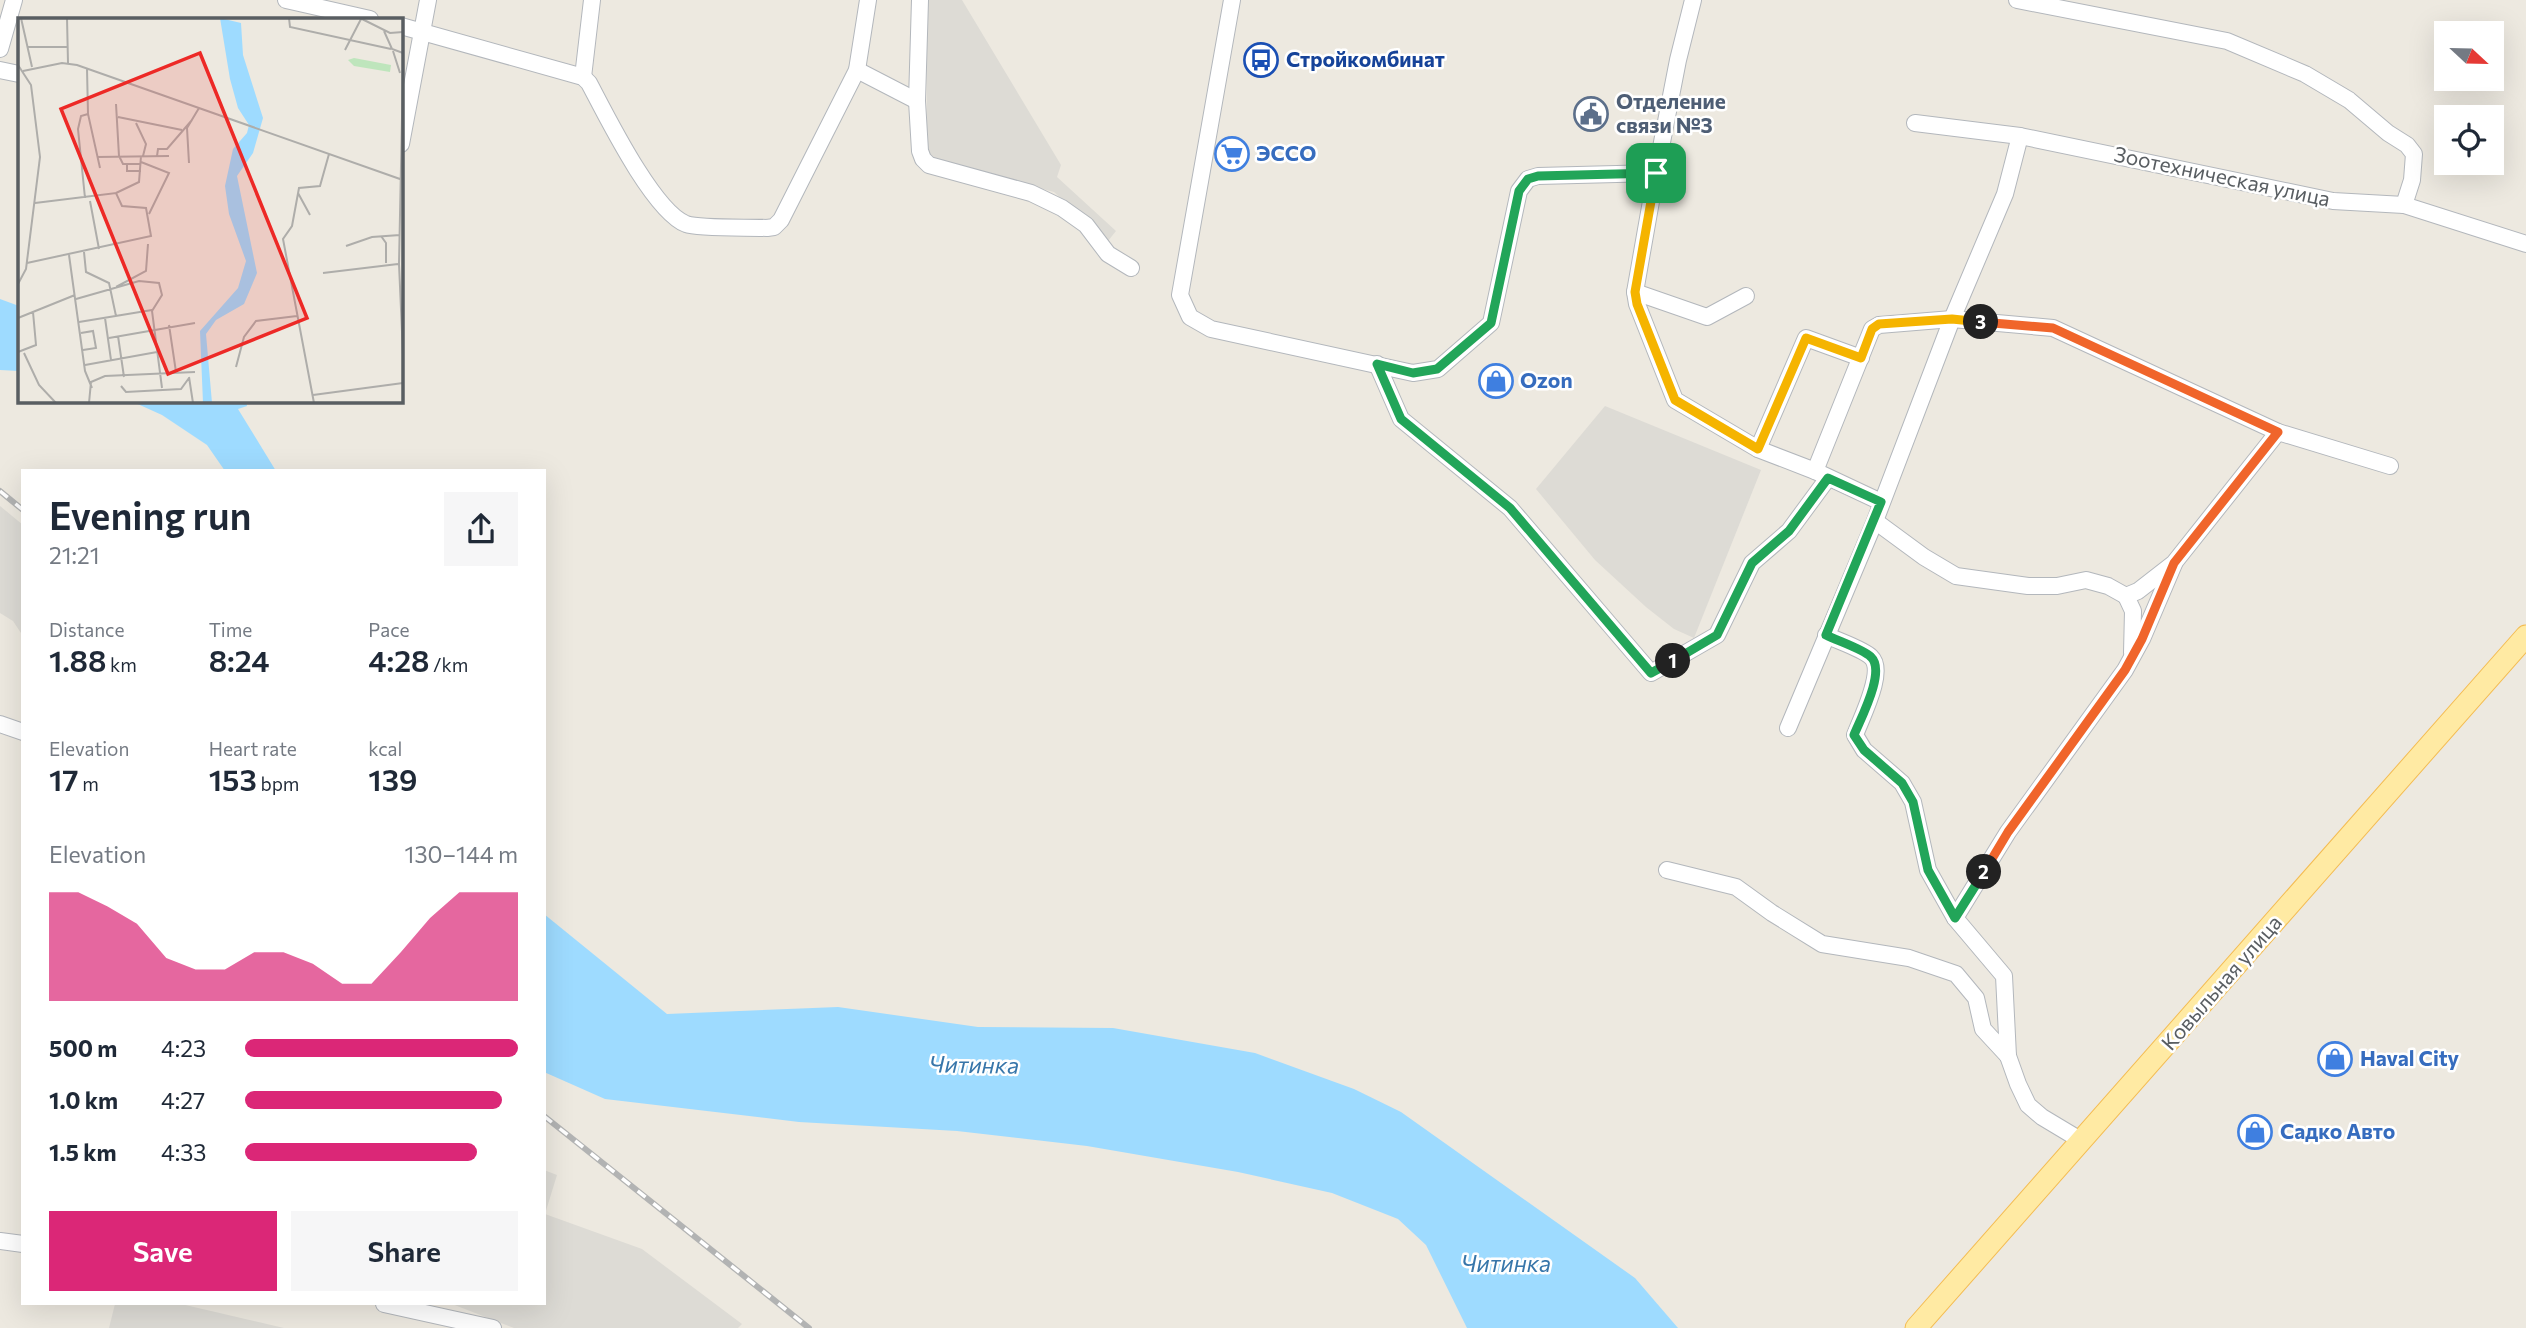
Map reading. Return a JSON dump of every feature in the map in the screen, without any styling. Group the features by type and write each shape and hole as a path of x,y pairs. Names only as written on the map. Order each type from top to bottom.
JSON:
{"main road":[{"name":"Ковыльная улица","path":"1916,1328 2526,636"}],"street":[{"path":"0,48 14,0"},
{"path":"286,0 366,18"},
{"path":"402,139 428,0"},
{"path":"583,77 592,0"},
{"path":"402,26 583,77 589,83 632,164 672,215 688,225 774,227 781,220 857,69 868,0"},
{"path":"920,0 917,101 920,151 923,159 929,166 1031,193 1051,203 1086,225 1108,254 1131,268"},
{"path":"1231,0 1180,295 1190,317 1211,329 1413,373 1437,369 1491,323 1519,191 1528,179 1538,176 1656,173"},
{"path":"1693,0 1678,60 1656,173 1635,292 1637,304 1675,400 1758,449 1881,502"},
{"path":"2017,0 2227,41 2305,74 2349,100 2407,145 2414,154 2412,180 2404,205"},
{"path":"0,69 18,75"},
{"path":"857,69 917,101"},
{"name":"Зоотехническая улица","path":"1915,123 2020,136 2333,201 2404,205 2526,244"},
{"path":"1788,728 1875,521 1952,319 2005,194 2020,136"},
{"path":"1635,292 1707,317 1746,296"},
{"path":"1377,364 1401,419 1510,508 1651,673 1717,635 1752,563 1789,531 1822,475 1861,358 1872,329 1879,324 1952,319 2053,328 2278,432 2390,466"},
{"path":"1758,449 1806,338 1861,358"},
{"path":"2126,596 2138,591 2174,563 2278,432"},
{"path":"1875,521 1924,557 1956,576 2028,586 2057,586 2086,580 2108,586 2126,596 2133,611 2131,659"},
{"path":"1955,918 2008,832 2131,659 2174,563"},
{"path":"1826,635 1871,656 1876,665 1877,676 1854,735 1864,750 1902,783 1913,802 1928,870 1955,918 2004,976 2008,1056 2028,1105 2042,1117 2082,1141"},
{"path":"0,724 21,731"},
{"path":"1667,870 1736,887 1772,914 1822,944 1909,958 1956,974 1976,998 1983,1029 2008,1056"},
{"path":"0,1241 21,1244"},
{"path":"389,1305 493,1328"}],"shaded area":[{"path":"927,0 962,0 1061,165 1057,177 1116,231 1108,241 1054,192 927,158"},
{"path":"1605,406 1761,470 1694,638 1674,629 1646,607 1595,560 1536,489"},
{"path":"0,506 21,523 21,633 13,621 0,613"},
{"path":"546,1171 557,1175 546,1211"},
{"path":"546,1214 642,1249 742,1324 738,1328 514,1328 455,1305 546,1305"},
{"path":"115,1305 185,1305 284,1328 109,1328"}],"water":[{"path":"0,299 18,306 18,371 0,370"},
{"path":"133,402 246,402 247,406 238,409 275,469 224,469 207,445 162,415"},
{"name":"Читинка","path":"546,916 667,1014 838,1007 978,1027 1113,1028 1255,1053 1354,1089 1401,1112 1635,1278 1678,1328 1467,1328 1426,1245 1398,1219 1332,1193 1238,1172 1087,1146 957,1131 799,1122 605,1099 546,1073"}],"railway":[{"path":"0,491 21,508"},
{"path":"546,1118 809,1328"}],"place":[{"name":"Стройкомбинат","path":"1261,60"},
{"name":"Отделение связи №3","path":"1591,114"},
{"name":"ЭССО","path":"1232,154"},
{"name":"Ozon","path":"1496,381"},
{"name":"Haval Сity","path":"2335,1059"},
{"name":"Садко Авто","path":"2255,1132"}],"route":[{"path":"1656,173 1635,292 1669,391 1675,400 1758,449 1806,338 1861,358 1872,329 1879,324 1952,319 2053,328 2278,432 2174,563 2142,639 2125,670 2008,832 1955,918 1928,870 1913,802 1902,783 1857,743 1854,735 1877,676 1876,665 1871,656 1826,635 1881,502 1828,478 1789,531 1758,555 1752,563 1717,635 1651,673 1510,508 1401,419 1377,364 1413,373 1437,369 1491,323 1519,191 1528,179 1538,176 1656,173"}]}
